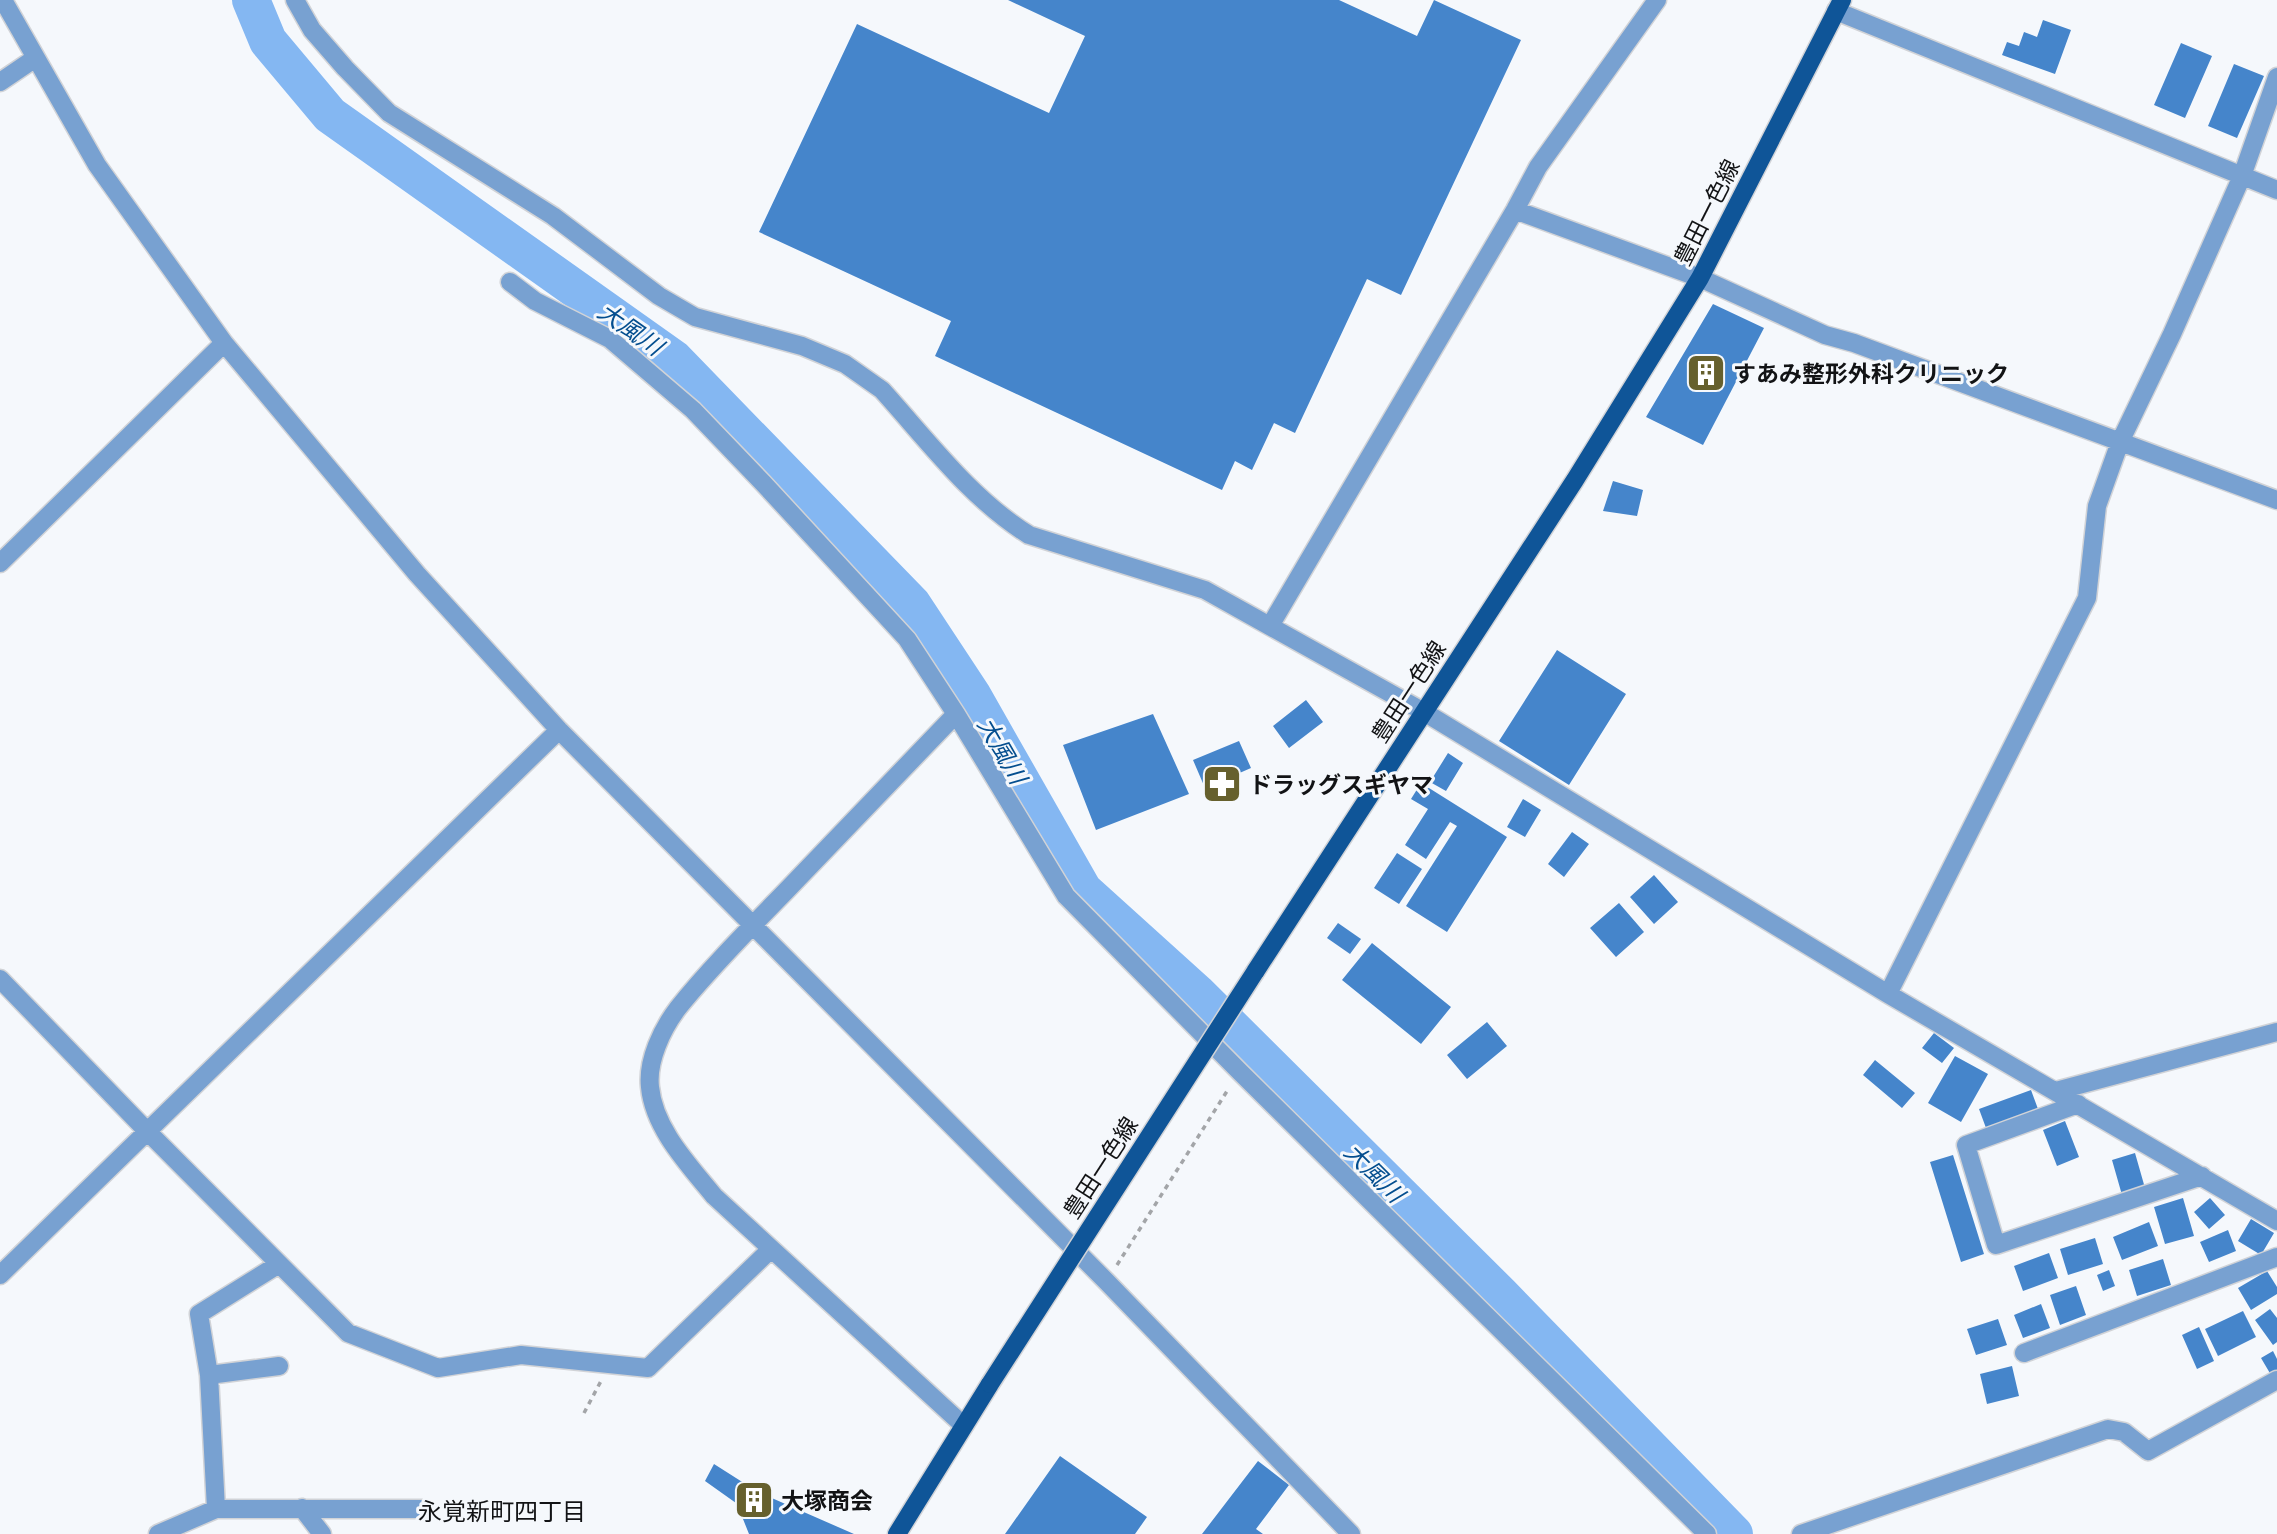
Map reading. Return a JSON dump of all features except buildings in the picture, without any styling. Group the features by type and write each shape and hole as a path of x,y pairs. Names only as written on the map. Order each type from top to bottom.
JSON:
{"main road":[{"name":"豊田一色線","path":"897,1534 963,1425 1576,480 1700,278 1839,6"}],"street":[{"path":"3,0 34,59 97,165 224,343 417,574 559,730 1106,1281 1351,1534"},
{"path":"295,0 312,30 389,113 553,216 659,296 695,317 802,346 845,364 882,390 979,498 1029,535 1205,590 1424,712 1888,994 2277,1221"},
{"path":"1270,626 1538,167 1657,0"},
{"path":"1839,6 2277,190"},
{"path":"0,82 34,59"},
{"path":"1888,994 2087,598 2097,506 2120,442 2172,334 2242,176 2277,77"},
{"path":"1515,210 1700,278 1825,335 2277,500"},
{"path":"510,282 535,301 610,339 693,410 763,482 907,639 956,714 1066,896 1707,1534"},
{"path":"0,563 224,343"},
{"path":"956,714 753,925 677,1009 654,1055 650,1069 650,1088 655,1108 666,1131 682,1157 714,1196 963,1425"},
{"path":"0,1275 559,730"},
{"path":"0,979 348,1333 438,1368 521,1355 649,1368 771,1249"},
{"path":"2056,1091 2277,1032"},
{"path":"2078,1104 1966,1144 1996,1245 2202,1176"},
{"path":"2024,1353 2277,1257"},
{"path":"216,1509 209,1375 199,1314 279,1264"},
{"path":"209,1375 279,1366"},
{"path":"1801,1534 2108,1429 2124,1432 2148,1451 2277,1380"},
{"path":"302,1508 322,1534"},
{"path":"158,1534 216,1509 427,1509"}],"path":[{"path":"1106,1281 1240,1072"},
{"path":"584,1413 610,1364"}],"waterway":[{"name":"大風川","path":"251,0 268,41 330,115 674,359 912,604 972,695 1083,890 1197,993 1501,1295 1734,1534"}],"place":[{"name":"すあみ整形外科クリニック","path":"1706,373"},
{"name":"ドラッグスギヤマ","path":"1222,784"},
{"name":"大塚商会","path":"754,1500"}],"district":[{"name":"永覚新町四丁目","path":"502,1510"}]}
